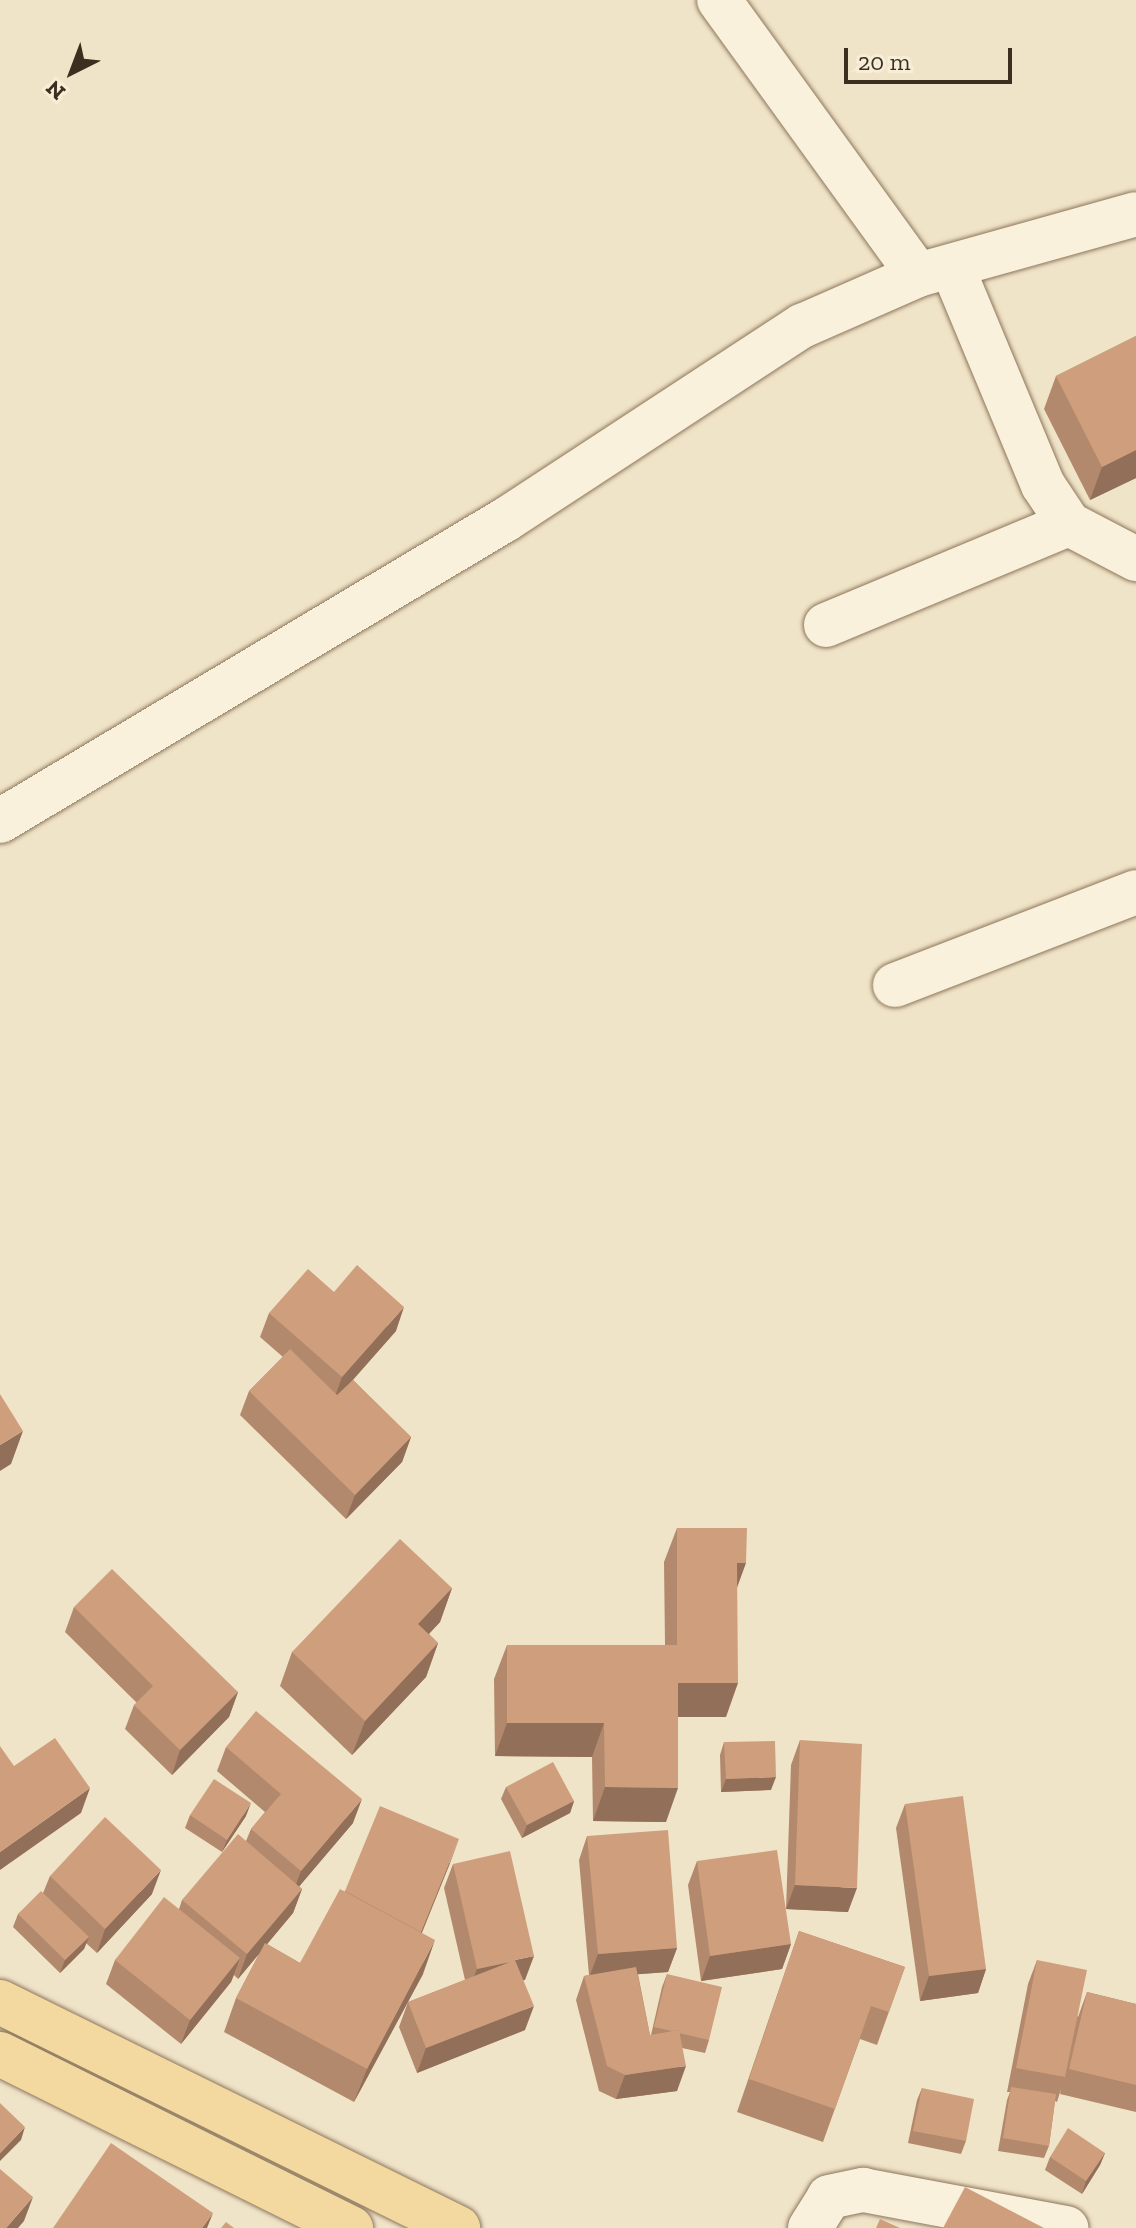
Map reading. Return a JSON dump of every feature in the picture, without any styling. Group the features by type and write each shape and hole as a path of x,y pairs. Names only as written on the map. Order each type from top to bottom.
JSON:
{"main road":[{"path":"0,2002 458,2228"},
{"path":"0,2054 351,2228"}],"street":[{"path":"719,0 936,272 1043,485 1069,524 1136,559"},
{"path":"0,821 505,520 802,326 936,272 1136,214"},
{"path":"826,625 1069,524"},
{"path":"895,985 1136,892"},
{"path":"810,2228 829,2197 863,2190 1066,2228"}],"building":[{"path":"1136,336 1136,450 1102,467 1056,376"},
{"path":"357,1265 404,1307 342,1377 269,1313 308,1269 334,1292"},
{"path":"290,1349 337,1395 353,1380 411,1437 355,1495 249,1391"},
{"path":"0,1394 23,1431 0,1445"},
{"path":"677,1528 747,1528 746,1563 737,1563 738,1683 678,1683 678,1788 605,1787 604,1723 507,1723 507,1645 677,1645"},
{"path":"400,1539 452,1588 418,1624 438,1643 365,1721 292,1652"},
{"path":"112,1569 238,1692 180,1750 134,1705 153,1686 74,1607"},
{"path":"256,1711 362,1799 301,1871 251,1829 281,1794 226,1747"},
{"path":"55,1738 90,1788 0,1852 0,1746 14,1766"},
{"path":"800,1740 862,1744 857,1888 795,1885"},
{"path":"775,1741 776,1777 726,1779 724,1742"},
{"path":"553,1762 574,1801 527,1825 506,1787"},
{"path":"214,1779 251,1803 227,1840 190,1815"},
{"path":"963,1796 986,1969 929,1976 905,1804"},
{"path":"380,1806 459,1839 421,1932 345,1891"},
{"path":"105,1817 161,1870 105,1929 50,1876"},
{"path":"668,1830 677,1948 598,1954 587,1836"},
{"path":"238,1834 302,1889 247,1954 182,1900"},
{"path":"777,1850 791,1944 710,1956 697,1861"},
{"path":"510,1851 534,1956 515,1960 534,2006 426,2048 408,2002 510,1962 477,1969 453,1864"},
{"path":"340,1889 435,1940 367,2069 236,1998 265,1943 300,1963"},
{"path":"41,1891 89,1937 65,1960 18,1914"},
{"path":"164,1897 240,1958 190,2020 115,1960"},
{"path":"799,1931 905,1967 889,2012 871,2006 835,2109 749,2079"},
{"path":"1037,1960 1087,1970 1065,2077 1016,2068"},
{"path":"636,1967 650,2035 679,2030 686,2066 625,2075 607,2066 584,1976"},
{"path":"667,1974 722,1987 709,2040 679,2033 679,2030 654,2027"},
{"path":"1087,1992 1136,2004 1136,2085 1069,2069"},
{"path":"1011,2087 1056,2094 1049,2146 1003,2138"},
{"path":"922,2088 974,2099 966,2141 913,2131"},
{"path":"0,2103 25,2127 0,2153"},
{"path":"1068,2128 1105,2153 1086,2181 1050,2157"},
{"path":"111,2143 213,2213 202,2228 53,2228"},
{"path":"0,2169 33,2197 6,2228 0,2228"},
{"path":"965,2187 1044,2228 943,2228"},
{"path":"880,2219 900,2228 876,2228"}]}
